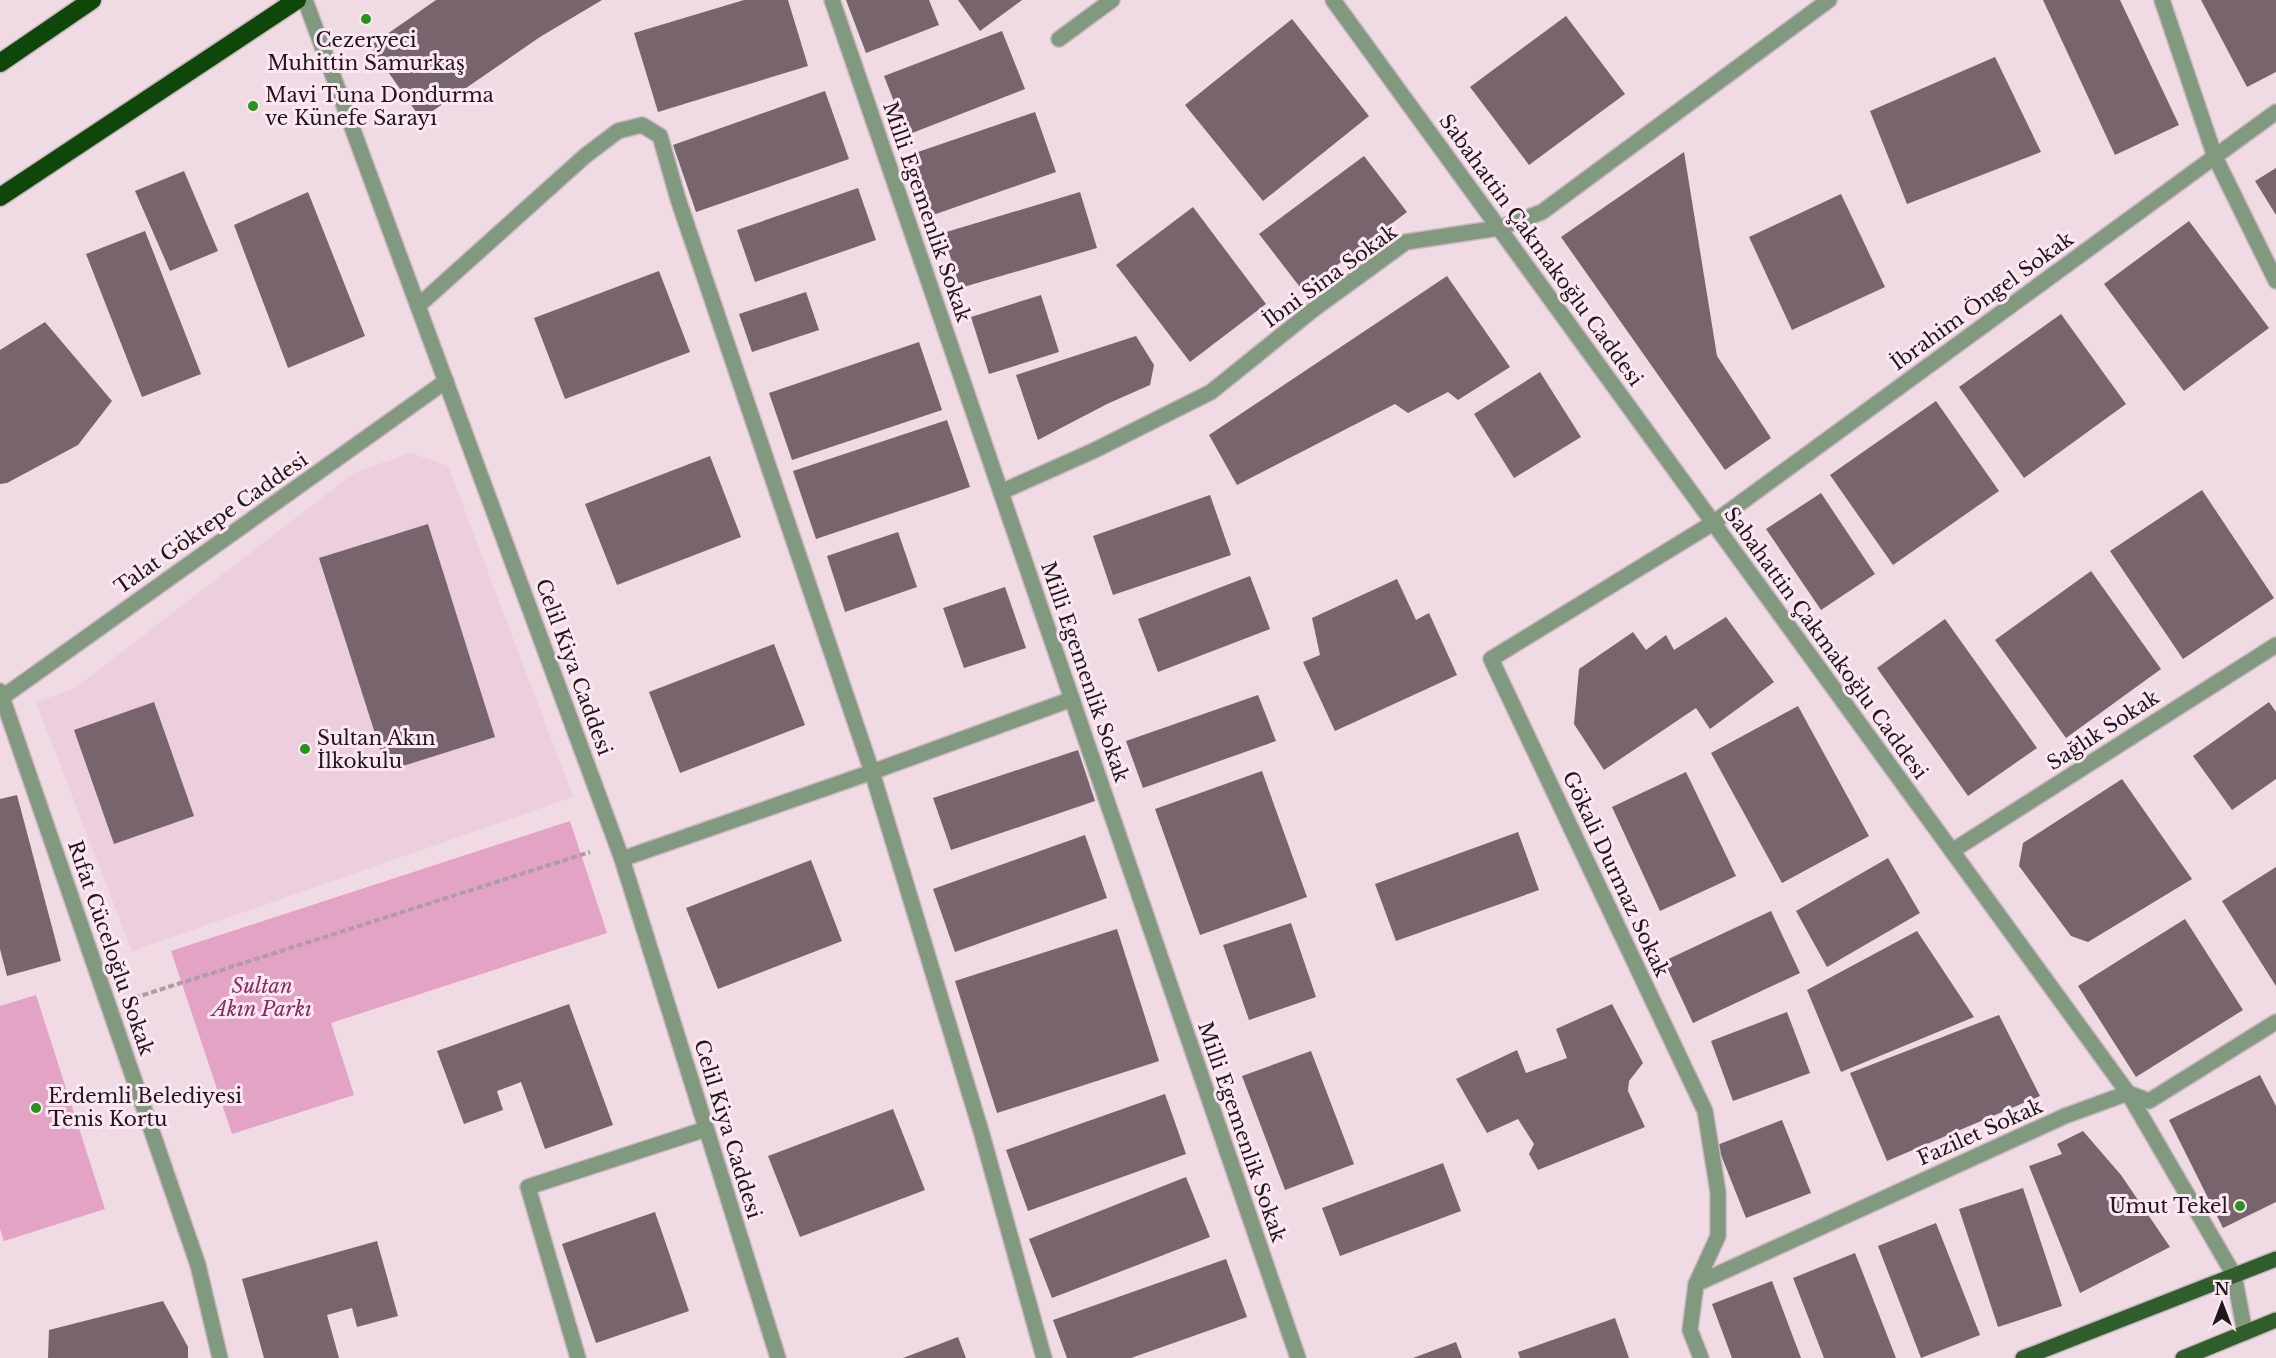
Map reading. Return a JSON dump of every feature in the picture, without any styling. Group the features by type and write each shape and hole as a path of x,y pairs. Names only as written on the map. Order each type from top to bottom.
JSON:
{"highway":[{"path":"0,63 92,0"},
{"path":"0,197 297,0"}],"main road":[{"path":"2023,1358 2276,1259"},
{"path":"2183,1358 2276,1320"}],"street":[{"name":"Celil Kiya Caddesi","path":"305,0 622,859 778,1358"},
{"name":"Milli Egemenlik Sokak","path":"832,0 1298,1358"},
{"path":"1059,39 1112,0"},
{"name":"Sabahattin Çakmakoğlu Caddesi","path":"1333,0 2128,1093 2234,1275 2245,1333"},
{"name":"İbni Sina Sokak","path":"1001,492 1093,451 1211,392 1314,309 1406,242 1498,228 1542,212 1829,0"},
{"path":"2162,0 2215,157 2276,280"},
{"name":"İbrahim Öngel Sokak","path":"1713,524 2276,112"},
{"path":"418,306 585,156 618,131 642,125 660,136 681,211 872,772 978,1120 1044,1358"},
{"name":"Talat Göktepe Caddesi","path":"1,696 446,381"},
{"name":"Gökali Durmaz Sokak","path":"1701,1358 1690,1330 1696,1284 1718,1236 1718,1192 1706,1111 1491,658 1713,524"},
{"name":"Sağlık Sokak","path":"1952,851 2276,645"},
{"name":"Rıfat Cüceloğlu Sokak","path":"1,696 198,1265 220,1358"},
{"path":"622,859 1072,699"},
{"name":"Fazilet Sokak","path":"1696,1284 2065,1116 2128,1093 2149,1101 2276,1022"},
{"path":"578,1358 528,1186 706,1129"}],"path":[{"path":"109,1006 616,844"}],"shaded area":[{"name":"Sultan Akın İlkokulu","path":"410,453 448,466 573,797 132,951 36,702 74,689 354,473"}],"green space":[{"name":"Sultan Akın Parkı","path":"570,821 607,933 331,1023 354,1095 232,1134 171,951"},
{"name":"Erdemli Belediyesi Tenis Kortu","path":"36,995 105,1209 4,1241 0,1229 0,1006"}],"building":[{"path":"436,0 602,0 540,37 421,119 370,46"},
{"path":"744,0 788,0 808,66 658,112 634,33"},
{"path":"846,0 929,0 939,25 866,53"},
{"path":"958,0 1022,0 980,31"},
{"path":"2043,0 2120,0 2179,125 2115,155"},
{"path":"2201,0 2276,0 2276,72 2247,87"},
{"path":"1566,16 1625,94 1529,165 1470,87"},
{"path":"1292,19 1369,116 1263,201 1185,105"},
{"path":"1002,31 1025,89 907,135 884,76"},
{"path":"1995,57 2041,152 1907,204 1870,111"},
{"path":"825,91 849,159 696,212 673,145"},
{"path":"1035,112 1056,172 933,215 912,154"},
{"path":"1684,152 1717,356 1771,438 1725,470 1561,237"},
{"path":"1364,156 1407,212 1303,291 1259,234"},
{"path":"2276,168 2276,215 2255,181"},
{"path":"184,171 218,251 170,271 135,191"},
{"path":"858,188 876,240 755,282 737,230"},
{"path":"308,192 365,336 288,368 234,225"},
{"path":"1080,192 1097,248 960,288 943,233"},
{"path":"1841,194 1885,287 1792,330 1749,237"},
{"path":"1193,207 1266,304 1190,362 1116,265"},
{"path":"2189,221 2269,328 2184,391 2104,284"},
{"path":"145,231 201,374 142,397 86,254"},
{"path":"659,271 690,352 565,399 534,318"},
{"path":"1447,276 1510,367 1458,400 1448,392 1408,413 1395,404 1237,485 1209,435"},
{"path":"806,292 819,330 752,352 739,314"},
{"path":"1041,295 1059,352 989,374 971,317"},
{"path":"2061,314 2126,404 2024,478 1959,387"},
{"path":"45,322 112,401 78,445 7,483 0,484 0,350"},
{"path":"1136,336 1154,365 1150,385 1107,404 1038,440 1016,375"},
{"path":"919,342 942,410 792,460 769,393"},
{"path":"1540,372 1581,437 1514,478 1474,414"},
{"path":"1936,401 1999,491 1893,565 1830,475"},
{"path":"947,420 970,487 816,539 793,471"},
{"path":"710,456 741,537 617,585 585,504"},
{"path":"2202,490 2274,598 2183,659 2110,551"},
{"path":"1821,493 1875,574 1821,610 1766,529"},
{"path":"1210,495 1231,555 1113,595 1093,536"},
{"path":"428,524 495,737 387,771 319,558"},
{"path":"898,532 917,587 845,612 827,556"},
{"path":"2091,571 2161,669 2066,738 1995,640"},
{"path":"1250,576 1270,629 1158,672 1138,619"},
{"path":"1397,579 1416,620 1429,613 1457,675 1335,731 1303,662 1320,655 1312,618"},
{"path":"1005,587 1026,648 964,668 943,608"},
{"path":"1726,617 1774,682 1710,729 1696,708 1604,770 1574,724 1579,669 1633,632 1646,650 1666,635 1674,650"},
{"path":"1945,619 2037,748 1968,796 1877,668"},
{"path":"774,644 805,725 680,773 649,692"},
{"path":"1258,695 1276,741 1143,788 1126,741"},
{"path":"154,702 194,816 114,844 74,730"},
{"path":"2269,702 2276,712 2276,779 2232,810 2193,756"},
{"path":"1798,706 1869,836 1782,883 1711,753"},
{"path":"1078,750 1095,801 951,850 933,798"},
{"path":"1262,771 1307,897 1200,935 1155,809"},
{"path":"1686,772 1736,876 1660,911 1612,807"},
{"path":"2122,779 2192,879 2088,942 2071,936 2019,866 2023,843"},
{"path":"17,795 61,961 7,976 0,949 0,799"},
{"path":"1518,832 1539,890 1396,941 1375,884"},
{"path":"1085,835 1107,898 955,952 933,889"},
{"path":"1888,858 1920,913 1827,967 1796,911"},
{"path":"811,860 842,941 718,989 686,908"},
{"path":"2276,867 2276,986 2222,901"},
{"path":"1771,911 1800,973 1693,1023 1664,961"},
{"path":"2185,919 2243,1010 2136,1077 2078,986"},
{"path":"1291,923 1316,997 1249,1020 1223,945"},
{"path":"1117,929 1159,1061 997,1113 955,981"},
{"path":"1917,931 1974,1017 1841,1072 1807,990"},
{"path":"569,1004 613,1125 545,1149 521,1082 497,1091 503,1110 464,1124 437,1051"},
{"path":"1612,1004 1643,1063 1629,1081 1628,1091 1645,1127 1538,1170 1529,1154 1534,1144 1518,1119 1487,1133 1456,1079 1517,1050 1526,1073 1567,1058 1556,1029"},
{"path":"1787,1012 1810,1073 1733,1101 1711,1041"},
{"path":"1999,1015 2040,1096 1887,1161 1850,1073"},
{"path":"1311,1051 1354,1164 1285,1190 1242,1076"},
{"path":"2260,1075 2276,1106 2276,1202 2223,1228 2169,1120"},
{"path":"1165,1094 1186,1154 1028,1211 1006,1150"},
{"path":"893,1109 925,1190 800,1237 768,1156"},
{"path":"1782,1120 1811,1193 1746,1218 1717,1145"},
{"path":"2083,1131 2121,1175 2170,1247 2080,1293 2029,1166 2062,1154 2057,1144"},
{"path":"1443,1163 1461,1211 1340,1256 1322,1208"},
{"path":"1186,1177 1210,1237 1052,1298 1029,1239"},
{"path":"2023,1188 2062,1306 1998,1327 1959,1209"},
{"path":"655,1212 689,1311 596,1343 562,1244"},
{"path":"1936,1223 1980,1335 1921,1358 1878,1246"},
{"path":"377,1241 398,1316 357,1327 352,1308 327,1315 339,1358 264,1358 242,1279"},
{"path":"1855,1253 1896,1358 1824,1358 1793,1278"},
{"path":"1226,1259 1247,1317 1131,1358 1067,1358 1053,1320"},
{"path":"1772,1281 1801,1358 1732,1358 1712,1304"},
{"path":"163,1301 188,1347 188,1358 48,1358 49,1330"},
{"path":"1615,1318 1629,1358 1520,1358 1518,1352"},
{"path":"958,1337 966,1358 903,1358"},
{"path":"1456,1342 1462,1358 1413,1358"}],"place":[{"name":"Cezeryeci Muhittin Samurkaş","path":"366,19"},
{"name":"Mavi Tuna Dondurma ve Künefe Sarayı","path":"253,106"},
{"name":"Sultan Akın İlkokulu","path":"305,749"},
{"name":"Erdemli Belediyesi Tenis Kortu","path":"36,1108"},
{"name":"Umut Tekel","path":"2240,1206"}]}
